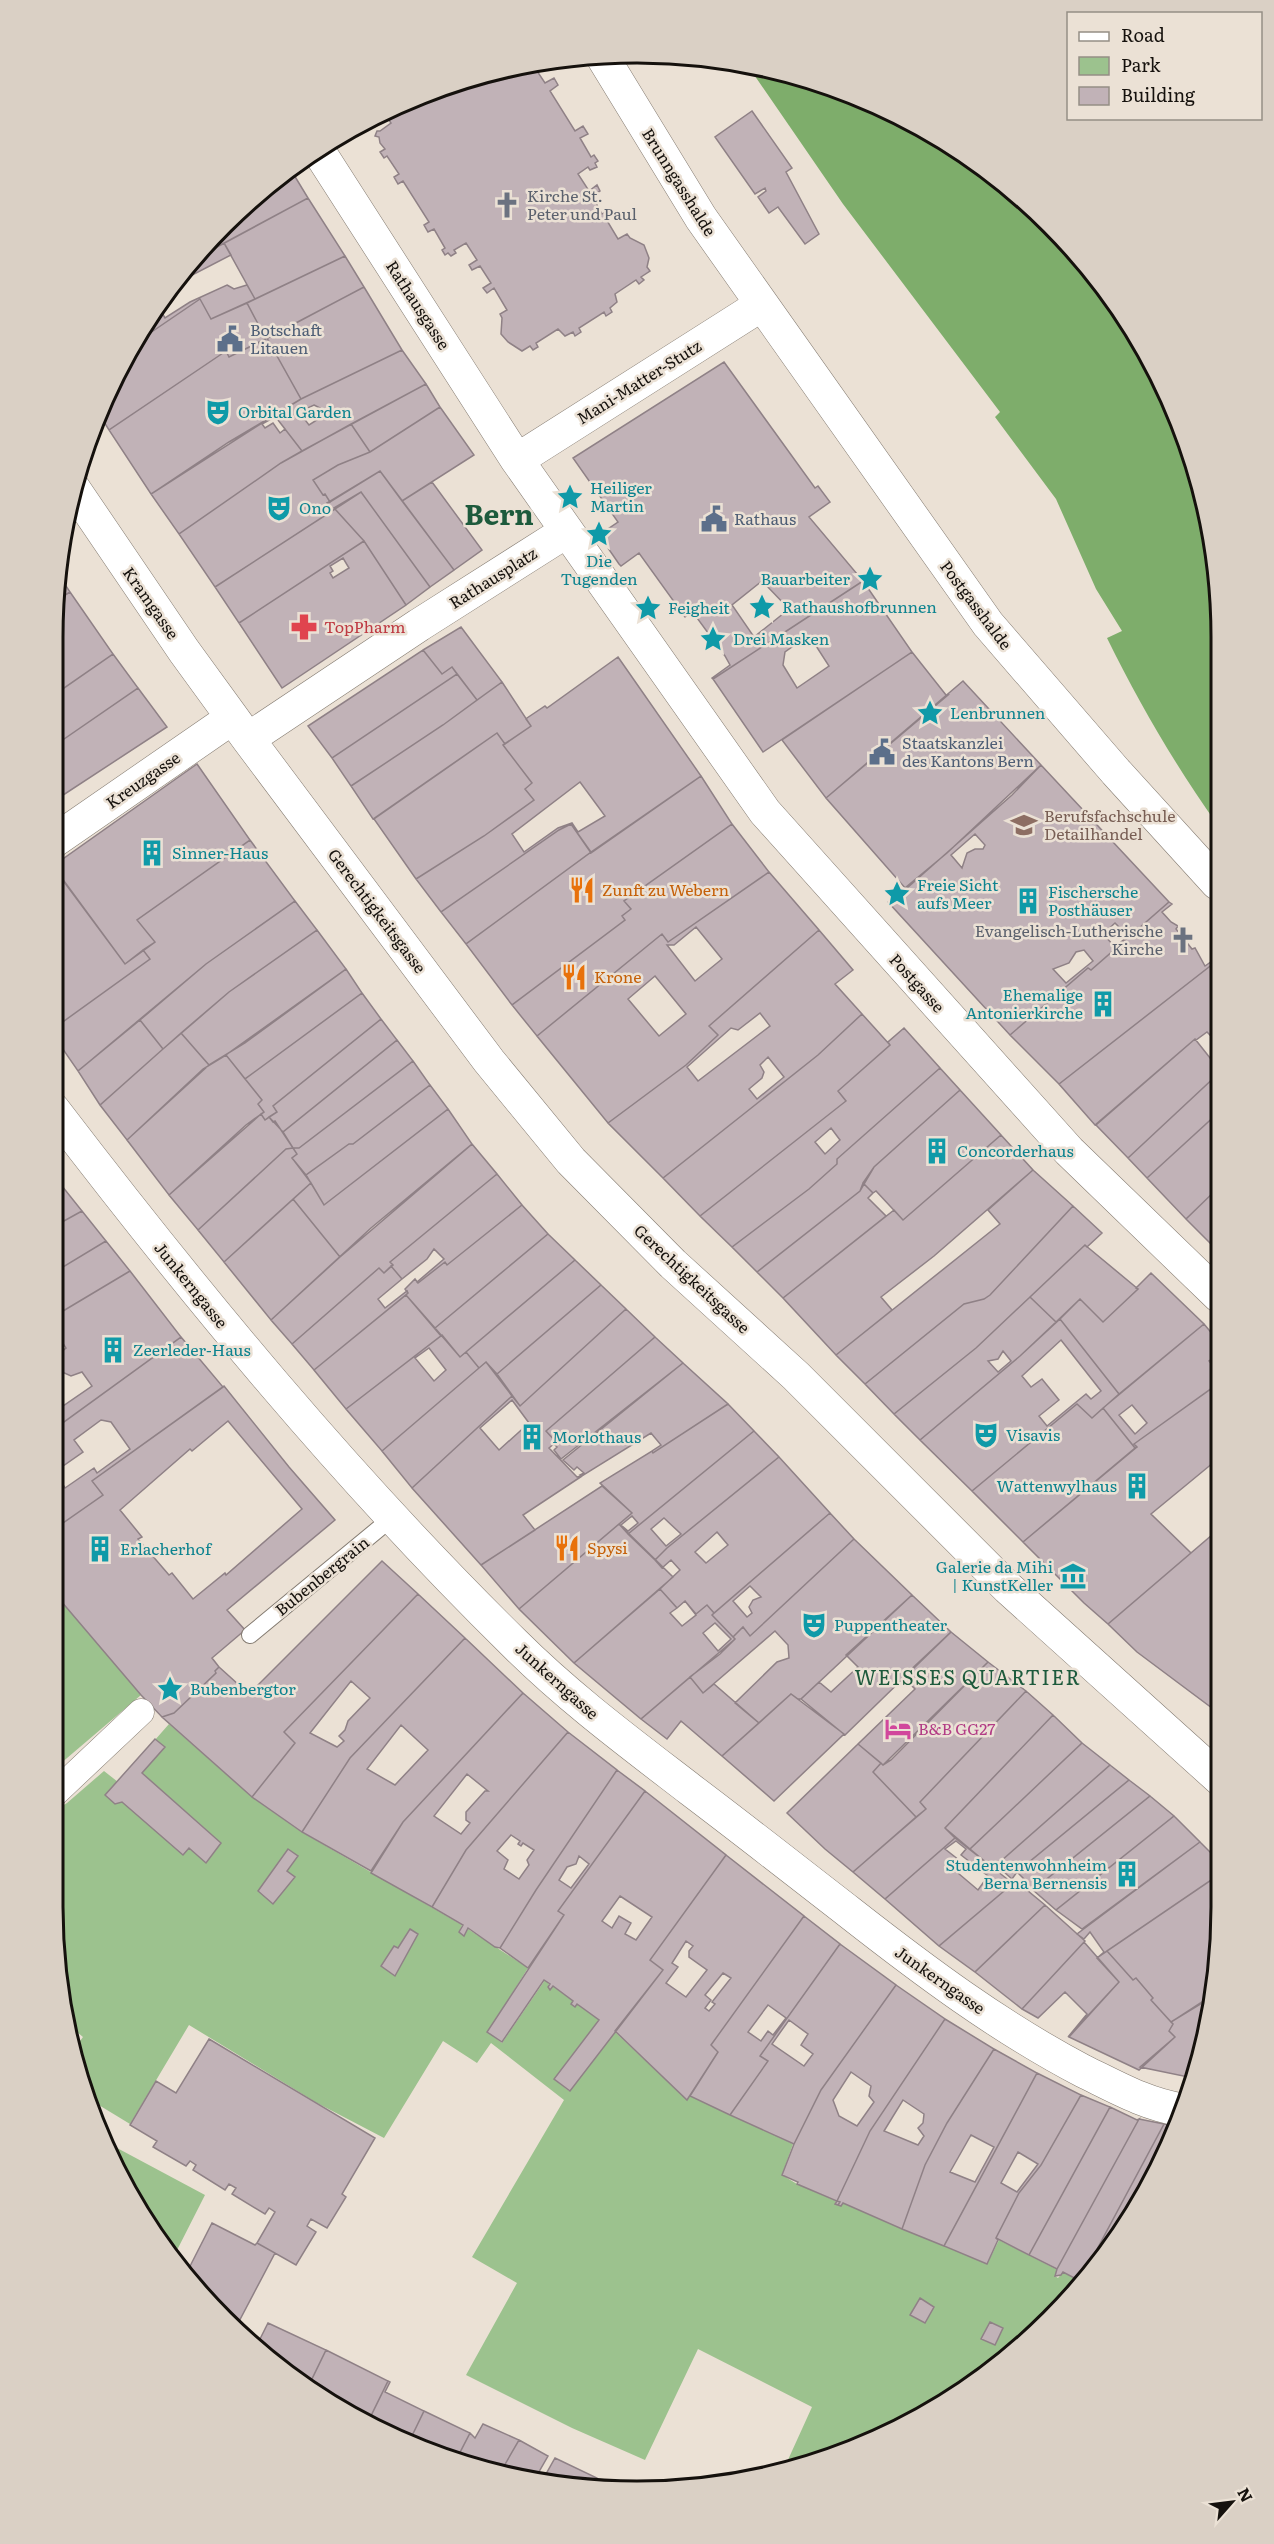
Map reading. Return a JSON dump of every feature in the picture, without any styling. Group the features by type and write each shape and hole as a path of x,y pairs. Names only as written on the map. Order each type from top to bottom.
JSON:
{"street":[{"name":"Brunngasshalde","path":"607,64 701,218 761,305"},
{"name":"Rathausgasse","path":"323,157 517,460"},
{"name":"Mani-Matter-Stutz","path":"517,460 761,305"},
{"name":"Postgasshalde","path":"761,305 988,624 1116,772 1211,876"},
{"path":"517,460 567,531"},
{"name":"Kramgasse","path":"81,498 240,728"},
{"name":"Rathausplatz","path":"419,625 567,531"},
{"name":"Postgasse","path":"567,531 779,829 1069,1151 1211,1289"},
{"name":"Kreuzgasse","path":"63,836 240,728 419,625"},
{"name":"Gerechtigkeitsgasse","path":"240,728 489,1061 571,1161 673,1264 796,1376 1008,1588 1211,1771"},
{"name":"Junkerngasse","path":"63,1122 136,1218 272,1384 393,1517 515,1644 588,1711 916,1965 1013,2031 1052,2055 1140,2100 1175,2108"},
{"path":"63,1787 102,1758 141,1712"}],"lane":[{"name":"Bubenbergrain","path":"250,1635 393,1517"}],"green space":[{"path":"754,75 822,93 857,107 891,122 956,160 1015,205 1043,231 1092,288 1134,350 1152,383 1181,452 1200,525 1210,599 1211,815 1158,733 1107,638 1122,631 1096,589 1056,499 995,417 1000,412 843,204"},
{"path":"63,1603 141,1695 63,1761"},
{"path":"169,1724 252,1797 300,1831 462,1925 459,1932 463,1935 468,1929 528,1968 488,2032 502,2043 545,1980 550,1990 553,1986 573,2001 571,2004 575,2007 577,2004 599,2020 554,2079 569,2091 614,2031 687,2100 690,2096 793,2144 782,2175 797,2184 836,2201 835,2204 841,2206 843,2203 987,2264 999,2240 1058,2270 1055,2276 1058,2278 1063,2272 1075,2278 1043,2313 1015,2339 956,2384 891,2422 822,2451 788,2461 812,2407 698,2349 645,2460 572,2428 466,2375 517,2283 472,2257 564,2100 491,2043 477,2063 443,2041 384,2138 317,2103 189,2025 130,2124 98,2105 83,2056 80,2042 83,2037 77,2032 68,1982 64,1945 63,1806 104,1771 118,1782"},
{"path":"116,2147 205,2195 177,2250 140,2194"}],"building":[{"name":"Kirche St. Peter und Paul","path":"538,72 545,83 554,78 558,85 550,91 575,131 583,126 588,134 580,138 591,157 594,155 598,161 595,163 597,167 590,170 588,167 578,174 589,191 597,185 600,191 592,196 602,214 611,208 614,214 606,219 618,239 627,234 644,245 649,258 647,267 650,271 641,277 644,280 639,284 636,280 615,294 617,302 610,308 612,312 606,316 604,312 579,328 581,332 575,336 573,332 565,336 558,329 536,343 538,347 533,350 530,346 522,351 508,342 501,334 500,314 507,310 494,288 487,293 483,288 491,283 480,266 472,270 469,265 477,260 466,243 454,250 456,253 451,256 448,253 445,255 442,250 445,248 434,229 428,232 424,225 429,222 403,181 398,184 394,177 399,174 387,156 384,158 380,152 385,149 379,137 375,136 377,131 391,123 389,120 417,107 452,93 488,83"},
{"path":"752,111 792,168 786,172 819,234 805,244 778,207 769,213 758,197 766,191 765,188 755,194 715,137"},
{"path":"295,177 308,198 215,248 259,205"},
{"path":"308,198 345,256 255,299 224,243"},
{"path":"224,243 231,255 192,275 205,259 216,248"},
{"path":"345,256 364,287 266,339 247,303"},
{"path":"227,285 234,289 247,285 255,299 211,319 200,299 151,332 163,314 165,318 190,302"},
{"path":"364,287 402,350 301,399 267,338"},
{"path":"200,299 211,319 247,303 266,339 229,357 226,351 109,430 105,423 107,417 122,383 151,332"},
{"path":"267,338 301,399 229,442 151,494 109,430 226,351 229,357"},
{"path":"402,350 426,384 302,451 278,420 275,417 270,418 301,399","holes":["314,405 326,411 309,425 299,412"]},
{"name":"Rathaus","path":"724,362 815,488 818,486 830,502 809,517 863,581 713,679 730,665 725,656 692,611 685,617 639,553 621,566 619,564 599,535 618,522 573,458","holes":["762,581 789,609 754,637 732,605"]},
{"path":"426,384 440,407 370,452 351,424"},
{"path":"440,407 474,455 402,501 380,471 330,502 313,480 338,465 370,452"},
{"path":"270,418 262,424 265,428 273,423 280,433 285,429 302,451 179,534 151,494"},
{"path":"351,424 370,452 338,465 313,480 330,502 327,503 332,511 215,587 179,534 281,463"},
{"path":"380,471 454,570 430,587 361,492 332,511 327,503"},
{"path":"432,482 482,550 454,570 402,501"},
{"path":"361,492 430,587 406,605 364,541 334,508"},
{"path":"335,509 364,541 239,623 215,587"},
{"path":"364,541 406,605 282,688 239,623","holes":["343,558 349,568 333,578 330,573 333,571 330,566"]},
{"path":"863,581 912,652 763,752 713,679","holes":["809,635 829,666 797,688 783,665 785,652"]},
{"path":"65,585 70,592 64,596"},
{"path":"70,592 113,654 63,689 63,637 64,596"},
{"path":"461,627 502,682 477,700 452,667 442,674 423,650"},
{"path":"423,650 442,674 452,667 457,674 332,758 308,726"},
{"path":"912,652 948,695 826,798 782,740"},
{"path":"113,654 138,688 64,739 63,689"},
{"path":"618,657 701,776 591,853 571,824 559,830 441,912 416,879 484,836 534,800 525,789 532,783 503,745 531,726 527,718 545,706 547,708","holes":["580,782 605,816 578,832 572,823 558,828 524,852 512,834"]},
{"path":"457,674 477,700 351,786 332,758"},
{"path":"963,681 1041,765 1012,795 906,889 826,798"},
{"path":"502,682 531,726 505,744 497,733 373,819 351,786 443,725"},
{"path":"138,688 167,727 63,795 64,739"},
{"path":"497,733 505,744 503,745 532,783 525,789 534,800 484,836 416,879 374,819"},
{"name":"Sinner-Haus","path":"197,764 250,840 137,920 155,942 125,964 63,880 63,859"},
{"name":"Fischersche Posthäuser","path":"1041,765 1169,902 1091,970 1088,968 1010,1035 888,902 947,853","holes":["975,834 985,845 983,849 975,849 967,853 962,868 951,855","1115,923 1128,936 1115,947 1103,934","1084,950 1093,961 1066,983 1053,969 1069,963 1076,952"]},
{"path":"701,776 732,824 624,901 631,909 622,916 625,920 512,1005 466,944 591,852"},
{"path":"571,824 591,852 466,944 441,912"},
{"path":"732,824 769,872 668,942 662,934 537,1036 512,1005 625,920 622,916 631,909 624,901"},
{"path":"250,840 295,901 206,964 78,1071 63,1049 63,1022 150,959 143,950 155,942 137,920"},
{"path":"769,872 819,930 709,1026 718,1035 686,1065 608,1123 537,1036 662,934 668,942","holes":["696,927 722,959 695,981 667,945 674,945","655,976 686,1014 659,1036 628,999"]},
{"path":"63,880 125,964 143,950 150,959 63,1022"},
{"path":"295,901 317,930 229,992 163,1049 140,1020 206,964"},
{"name":"Ehemalige Antonierkirche","path":"1169,902 1172,904 1162,912 1178,926 1176,929 1192,949 1195,948 1205,966 1211,962 1211,965 1059,1084 1010,1035 1088,968 1091,970"},
{"path":"317,930 346,969 245,1043 209,1065 181,1033 229,992"},
{"path":"819,930 853,970 835,984 862,1014 818,1055 663,1178 608,1123 686,1065 718,1035 709,1026","holes":["760,1013 770,1026 698,1081 687,1067 731,1028 738,1030","768,1057 784,1077 757,1099 749,1089 762,1078 764,1072 760,1065"]},
{"path":"1211,965 1211,1034 1207,1032 1195,1039 1095,1125 1059,1084"},
{"path":"346,969 362,993 245,1079 226,1055"},
{"path":"362,993 381,1019 273,1106 277,1112 265,1120 261,1114 264,1112 258,1104 262,1100 245,1079"},
{"path":"862,1014 890,1045 838,1091 846,1101 700,1216 663,1178 818,1055"},
{"path":"381,1019 397,1040 283,1132 269,1117 277,1112 273,1106"},
{"path":"140,1020 163,1049 100,1105 78,1071"},
{"path":"904,1028 940,1068 837,1159 837,1164 809,1189 732,1247 700,1216 846,1101 838,1091 890,1045 888,1042","holes":["831,1128 840,1140 825,1154 815,1142"]},
{"path":"181,1033 209,1065 127,1140 100,1105"},
{"path":"1195,1039 1211,1059 1211,1081 1128,1158 1096,1125"},
{"path":"397,1040 413,1061 299,1148 293,1148 283,1132"},
{"path":"226,1055 262,1100 258,1104 264,1112 246,1125 169,1195 127,1140 203,1069"},
{"path":"413,1061 430,1085 353,1144 349,1144 306,1175 292,1158 297,1154 293,1148 299,1148"},
{"path":"940,1068 960,1090 874,1167 860,1191 757,1272 732,1247 809,1189 837,1164 837,1159"},
{"path":"1211,1081 1211,1119 1147,1178 1128,1158"},
{"path":"430,1085 448,1109 324,1205 306,1175 349,1144 353,1144"},
{"name":"Concorderhaus","path":"960,1090 1001,1135 903,1220 876,1191 873,1193 863,1183 874,1167"},
{"path":"448,1109 472,1144 340,1257 293,1199 311,1183 324,1205"},
{"path":"261,1114 265,1120 269,1117 273,1122 275,1121 293,1148 286,1149 198,1230 169,1195"},
{"path":"1211,1119 1211,1195 1186,1219 1147,1178"},
{"path":"1001,1135 1033,1170 934,1256 881,1297 892,1310 836,1355 783,1298 894,1210 903,1220"},
{"path":"472,1144 497,1174 390,1262 393,1265 384,1273 379,1268 292,1344 271,1320 371,1228"},
{"path":"293,1148 297,1154 292,1158 311,1183 224,1262 198,1230 286,1149"},
{"path":"1033,1170 1073,1206 990,1295 984,1299 964,1304 865,1384 836,1355 1000,1224 988,1210"},
{"path":"497,1174 522,1205 447,1265 445,1262 418,1283 444,1259 434,1249 427,1259 402,1279 390,1262"},
{"path":"863,1183 873,1193 868,1198 886,1216 783,1298 757,1272 860,1191"},
{"path":"63,1187 82,1211 63,1221"},
{"path":"1211,1195 1211,1244 1186,1219"},
{"path":"293,1199 340,1257 271,1320 224,1262"},
{"path":"522,1205 548,1234 435,1328 406,1295 408,1293 405,1289 415,1279 418,1283 445,1262 447,1265"},
{"path":"1073,1206 1102,1233 1087,1247 1085,1245 976,1348 894,1414 865,1384 964,1304 984,1299 990,1295"},
{"path":"82,1211 106,1241 63,1267 63,1221"},
{"path":"548,1234 575,1260 460,1357 435,1328"},
{"path":"106,1241 130,1271 63,1311 63,1267"},
{"path":"1085,1245 1138,1289 1103,1322 1080,1299 1056,1322 1030,1297"},
{"path":"575,1260 601,1285 497,1374 486,1362 479,1368 466,1352"},
{"path":"391,1266 402,1279 378,1299 385,1308 407,1291 408,1293 314,1370 292,1344 379,1268 384,1273"},
{"name":"Zeerleder-Haus","path":"130,1271 181,1337 63,1423 63,1406 92,1386 82,1372 71,1376 63,1372 63,1350 66,1348 63,1343 63,1311"},
{"path":"1151,1273 1204,1324 1119,1394 1060,1319 1080,1299 1103,1322 1138,1289 1136,1288"},
{"path":"601,1285 626,1309 520,1406 497,1374"},
{"path":"406,1295 441,1336 346,1409 314,1370"},
{"path":"1030,1297 1056,1322 1020,1356 920,1440 894,1414 976,1348","holes":["1003,1351 1011,1361 998,1372 988,1361 998,1359"]},
{"name":"Morlothaus","path":"626,1309 655,1337 546,1431 556,1442 549,1448 577,1477 582,1476 523,1515 535,1530 481,1565 412,1488 512,1396 520,1406","holes":["512,1400 529,1423 499,1450 480,1428"]},
{"path":"1060,1319 1119,1394 1092,1418 1077,1404 972,1491 920,1440 1020,1356","holes":["1061,1340 1101,1391 1091,1399 1086,1394 1047,1426 1039,1416 1059,1400 1042,1379 1031,1387 1022,1376"]},
{"path":"1204,1324 1211,1332 1211,1360 1209,1361 1211,1363 1211,1389 1134,1444 1137,1447 1135,1448 1103,1408","holes":["1132,1405 1147,1423 1135,1434 1119,1415"]},
{"path":"442,1335 460,1357 466,1352 479,1368 382,1451 346,1409","holes":["429,1348 446,1370 434,1381 415,1358"]},
{"path":"181,1337 223,1387 92,1481 103,1495 63,1523 63,1484 65,1488 94,1468 97,1473 130,1449 111,1422 101,1420 74,1440 83,1452 63,1466 63,1423"},
{"path":"655,1337 683,1363 561,1459 554,1450 557,1447 554,1444 556,1442 546,1431"},
{"path":"486,1362 512,1396 412,1488 382,1451"},
{"path":"683,1363 728,1404 653,1453 652,1451 661,1445 651,1433 582,1476 580,1475 584,1473 577,1467 574,1470 563,1460"},
{"name":"Erlacherhof","path":"224,1386 335,1520 227,1610 245,1630 212,1658 219,1667 216,1673 174,1713 162,1717 63,1603 63,1523 103,1495 92,1481","holes":["228,1421 302,1509 226,1575 225,1573 193,1599 172,1573 169,1575 138,1539 142,1537 120,1510 190,1449 192,1451"]},
{"name":"Wattenwylhaus","path":"1211,1389 1211,1465 1151,1514 1191,1553 1108,1624 1023,1542 1137,1447 1134,1444"},
{"path":"728,1404 754,1431 628,1534 619,1524 632,1513 600,1483 652,1451 653,1453","holes":["632,1516 638,1523 628,1531 621,1525"]},
{"path":"1077,1404 1092,1418 1103,1408 1135,1448 1023,1542 972,1491"},
{"path":"754,1431 779,1457 655,1560 628,1534","holes":["664,1518 681,1534 666,1546 651,1529"]},
{"path":"779,1457 830,1513 714,1613 707,1605 696,1614 685,1601 677,1608 660,1589 680,1570 671,1560 662,1568 655,1560","holes":["717,1532 728,1545 706,1563 695,1552"]},
{"path":"602,1486 632,1513 519,1609 481,1565"},
{"path":"830,1513 854,1539 750,1636 743,1627 733,1637 712,1615","holes":["750,1586 761,1597 753,1600 749,1607 752,1613 747,1617 733,1601"]},
{"path":"619,1524 673,1577 574,1663 519,1609"},
{"path":"1211,1536 1211,1707 1137,1652 1108,1624"},
{"path":"854,1539 912,1595 801,1699 791,1694 759,1723 735,1703 777,1662 789,1658 788,1645 775,1631 703,1693 690,1677 720,1654 743,1627 750,1636"},
{"path":"382,1561 418,1594 284,1732 295,1743 252,1797 162,1717 174,1713 216,1673 219,1667 249,1694"},
{"path":"660,1589 677,1608 670,1613 682,1626 696,1615 685,1601 696,1614 707,1605 714,1613 712,1615 735,1639 641,1719 574,1663","holes":["715,1623 731,1639 718,1651 703,1633"]},
{"path":"418,1594 465,1638 350,1758 302,1832 252,1797 295,1743 284,1732","holes":["351,1681 370,1698 348,1721 345,1730 339,1736 344,1741 337,1747 310,1733"]},
{"path":"912,1595 951,1632 845,1735 801,1699 819,1682 831,1692 858,1667 846,1655"},
{"path":"951,1632 988,1662 883,1765 858,1744 915,1689 903,1677"},
{"path":"465,1638 523,1693 403,1822 371,1871 302,1832 350,1758","holes":["401,1725 428,1750 395,1785 367,1769"]},
{"path":"988,1662 1026,1691 920,1802 926,1809 916,1817 873,1772 881,1763 883,1765 891,1760"},
{"path":"690,1677 703,1693 714,1684 759,1723 722,1756 681,1721 667,1739 641,1719"},
{"path":"1026,1691 1053,1715 945,1828 955,1838 885,1899 853,1872 926,1809 920,1802"},
{"path":"523,1693 568,1732 466,1850 432,1907 371,1873 403,1822","holes":["467,1774 488,1791 485,1791 466,1812 466,1820 470,1823 461,1834 434,1816"]},
{"path":"791,1694 844,1734 774,1801 722,1756"},
{"path":"1053,1715 1082,1743 970,1849 945,1828"},
{"path":"568,1732 617,1770 500,1948 495,1947 468,1928 464,1936 459,1932 463,1925 432,1907 466,1850","holes":["511,1835 520,1841 518,1844 521,1846 523,1843 534,1850 527,1860 529,1865 519,1879 504,1869 508,1860 497,1851"]},
{"path":"155,1739 165,1747 142,1773 221,1843 206,1863 189,1848 183,1855 122,1802 115,1804 105,1795"},
{"path":"1082,1743 1110,1765 993,1868 970,1849"},
{"path":"858,1744 881,1763 873,1772 916,1817 853,1872 787,1813"},
{"path":"1110,1765 1129,1780 1017,1872 1012,1879 997,1866 993,1868"},
{"path":"617,1770 645,1791 558,1911 564,1915 528,1968 500,1948","holes":["579,1856 589,1864 571,1888 559,1880 567,1867 576,1864"]},
{"path":"1129,1780 1150,1796 1033,1890 1025,1884 1027,1882 1017,1872"},
{"path":"645,1791 726,1855 650,1960 663,1970 570,2091 554,2079 599,2020 577,2004 575,2007 571,2004 573,2001 553,1986 550,1990 548,1987 550,1984 544,1980 502,2042 487,2032 564,1915 558,1911","holes":["620,1896 652,1917 636,1940 625,1934 631,1923 619,1916 612,1928 602,1921"]},
{"path":"1150,1796 1174,1816 1056,1910 1033,1890"},
{"name":"Studentenwohnheim Berna Bernensis","path":"1174,1816 1200,1842 1082,1929 1056,1910"},
{"path":"955,1838 1011,1882 1016,1881 939,1946 885,1899","holes":["956,1841 966,1849 961,1855 988,1876 978,1890 952,1868 959,1860 945,1849"]},
{"path":"1200,1842 1211,1853 1211,1880 1097,1958 1104,1952 1090,1932 1084,1939 1077,1934"},
{"path":"288,1849 298,1856 287,1871 295,1877 273,1904 258,1891"},
{"path":"726,1855 804,1916 711,2045 718,2052 687,2100 615,2031 663,1970 650,1960","holes":["686,1941 693,1946 689,1951 689,1957 707,1970 686,1997 666,1983 678,1967 672,1963","723,1973 731,1978 712,2002 715,2004 709,2011 705,2008 711,2000 705,1995"]},
{"path":"1211,1880 1210,1945 1203,2003 1171,2022 1151,2000 1153,1998 1136,1978 1133,1980 1107,1951"},
{"path":"1016,1881 1045,1905 975,1972 939,1946"},
{"path":"1045,1905 1085,1941 1022,2009 975,1972"},
{"path":"804,1916 840,1944 760,2056 768,2061 730,2115 690,2096 718,2052 711,2045","holes":["768,2005 786,2018 773,2035 768,2031 761,2041 748,2032"]},
{"path":"410,1929 418,1934 395,1976 381,1966 394,1946 398,1948"},
{"path":"1084,1942 1119,1982 1068,2037 1087,2014 1065,1992 1038,2018 1022,2009"},
{"path":"840,1944 896,1985 821,2090 794,2144 730,2115 768,2061 760,2056","holes":["789,2020 808,2034 801,2045 813,2054 804,2066 772,2044"]},
{"path":"1107,1951 1133,1980 1136,1978 1153,1998 1151,2000 1173,2024 1169,2031 1175,2037 1139,2070 1069,2037 1119,1982 1097,1958"},
{"path":"896,1985 945,2019 870,2131 837,2201 782,2175 794,2144 821,2090","holes":["851,2072 871,2086 869,2096 874,2102 857,2126 839,2116 833,2100"]},
{"path":"1203,2001 1185,2076 1140,2067 1175,2037 1169,2031 1173,2024 1171,2022"},
{"path":"945,2019 994,2049 947,2123 925,2165 902,2229 843,2203 841,2206 838,2205 840,2202 837,2201 870,2131","holes":["903,2100 924,2114 923,2123 918,2128 924,2136 918,2145 884,2131"]},
{"path":"209,2039 375,2138 342,2194 346,2197 327,2228 311,2219 307,2226 316,2232 296,2265 257,2243 275,2212 269,2208 265,2214 232,2194 236,2188 229,2184 225,2190 193,2170 196,2165 190,2161 186,2166 153,2147 157,2141 130,2125 156,2081 176,2093"},
{"path":"994,2049 1037,2073 944,2246 902,2229 925,2165 947,2123","holes":["971,2135 994,2147 975,2182 950,2172"]},
{"path":"1037,2073 1081,2095 1041,2165 1019,2193 996,2238 998,2240 987,2264 944,2246","holes":["1018,2152 1038,2164 1017,2192 1001,2183"]},
{"path":"1081,2095 1110,2107 1029,2255 996,2238 1019,2193 1041,2165"},
{"path":"1110,2107 1139,2119 1057,2269 1029,2255"},
{"path":"1139,2119 1164,2124 1092,2256 1074,2278 1063,2272 1055,2276"},
{"path":"1164,2124 1168,2125 1134,2194 1097,2249"},
{"path":"212,2223 275,2253 239,2321 190,2266"},
{"path":"920,2298 934,2307 925,2323 910,2315"},
{"path":"990,2322 1003,2328 995,2345 981,2339"},
{"path":"268,2323 326,2350 312,2379 260,2340"},
{"path":"326,2350 388,2381 371,2416 312,2379"},
{"path":"388,2381 390,2382 385,2392 424,2411 412,2435 371,2416"},
{"path":"424,2411 470,2433 460,2453 412,2435"},
{"path":"483,2424 519,2440 505,2465 460,2453 470,2433 475,2438"},
{"path":"519,2440 548,2456 539,2472 505,2465"},
{"path":"555,2458 597,2478 596,2480 546,2473"}],"place":[{"name":"Kirche St. Peter und Paul","path":"507,205"},
{"name":"Botschaft Litauen","path":"230,339"},
{"name":"Orbital Garden","path":"218,412"},
{"name":"Heiliger Martin","path":"570,497"},
{"name":"Ono","path":"279,508"},
{"name":"Rathaus","path":"714,519"},
{"name":"Die Tugenden","path":"599,534"},
{"name":"Bauarbeiter","path":"870,579"},
{"name":"Rathaushofbrunnen","path":"762,607"},
{"name":"Feigheit","path":"648,608"},
{"name":"TopPharm","path":"304,627"},
{"name":"Drei Masken","path":"713,639"},
{"name":"Lenbrunnen","path":"930,713"},
{"name":"Staatskanzlei des Kantons Bern","path":"882,752"},
{"name":"Berufsfachschule Detailhandel","path":"1024,825"},
{"name":"Sinner-Haus","path":"152,853"},
{"name":"Zunft zu Webern","path":"582,890"},
{"name":"Freie Sicht aufs Meer","path":"897,894"},
{"name":"Fischersche Posthäuser","path":"1028,901"},
{"name":"Evangelisch-Lutherische Kirche","path":"1183,940"},
{"name":"Krone","path":"574,977"},
{"name":"Ehemalige Antonierkirche","path":"1103,1004"},
{"name":"Concorderhaus","path":"937,1151"},
{"name":"Zeerleder-Haus","path":"113,1350"},
{"name":"Visavis","path":"986,1435"},
{"name":"Morlothaus","path":"532,1437"},
{"name":"Wattenwylhaus","path":"1137,1486"},
{"name":"Spysi","path":"567,1548"},
{"name":"Erlacherhof","path":"100,1549"},
{"name":"Galerie da Mihi | KunstKeller","path":"1073,1576"},
{"name":"Puppentheater","path":"814,1625"},
{"name":"Bubenbergtor","path":"170,1689"},
{"name":"B&B GG27","path":"898,1729"},
{"name":"Studentenwohnheim Berna Bernensis","path":"1127,1874"}],"district":[{"name":"Bern","path":"499,515"},
{"name":"WEISSES QUARTIER","path":"968,1678"}]}
